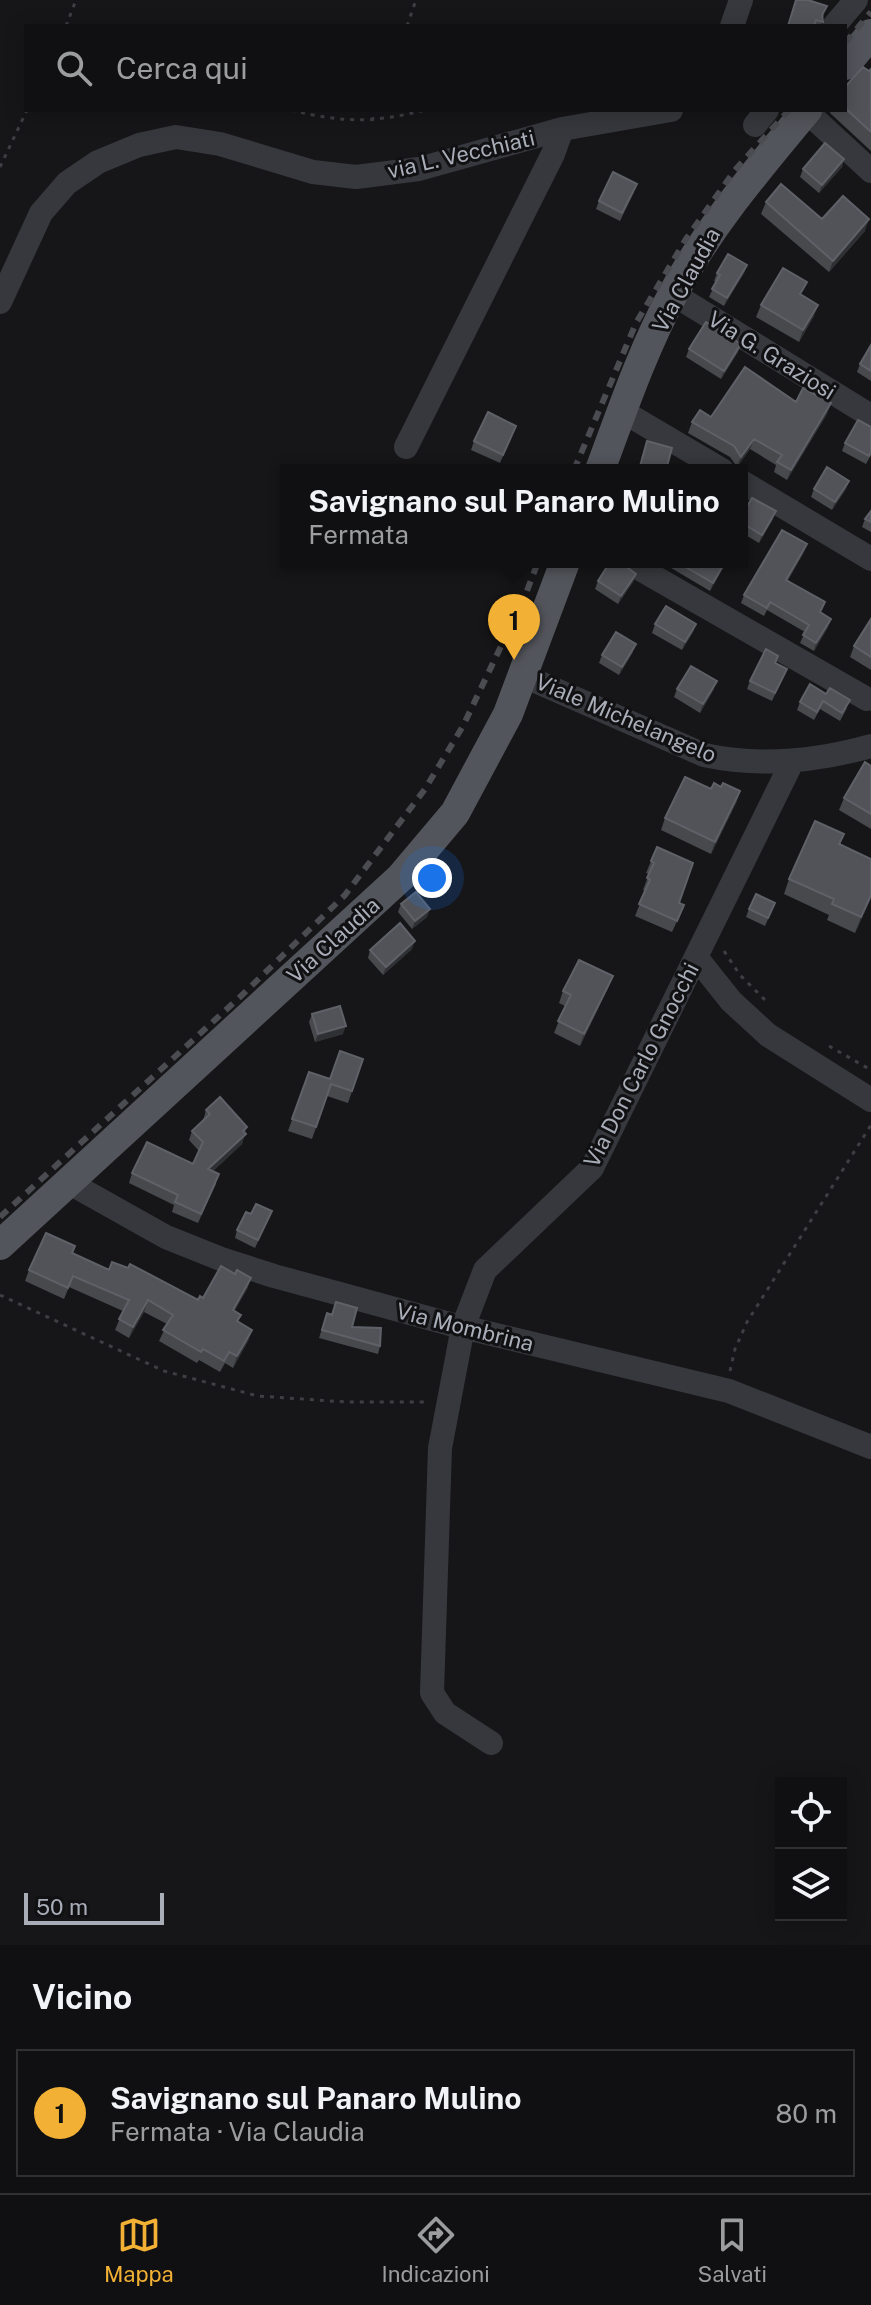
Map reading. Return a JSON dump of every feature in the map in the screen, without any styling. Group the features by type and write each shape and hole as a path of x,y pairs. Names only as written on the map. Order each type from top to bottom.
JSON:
{"main road":[{"path":"847,63 871,34"},
{"name":"Via Claudia","path":"602,464 673,294 713,228 805,112"},
{"name":"Via Claudia","path":"0,1245 401,877 455,813 508,714 563,568"}],"street":[{"path":"733,24 741,0"},
{"path":"824,0 846,12"},
{"name":"via L. Vecchiati","path":"0,302 41,213 67,183 98,162 139,145 176,137 220,144 313,172 356,177 419,169 562,129 660,112"},
{"path":"807,112 871,171"},
{"path":"406,447 553,154 562,129"},
{"name":"Via G. Graziosi","path":"673,294 871,416"},
{"path":"622,411 712,464"},
{"path":"748,486 871,559"},
{"path":"638,568 867,699"},
{"name":"Viale Michelangelo","path":"524,676 704,755 729,761 792,762 871,746"},
{"name":"Via Don Carlo Gnocchi","path":"491,1743 445,1713 432,1693 440,1448 456,1325 485,1270 592,1168 792,762"},
{"path":"696,957 731,1001 768,1035 871,1100"},
{"name":"Via Mombrina","path":"68,1182 166,1237 221,1259 456,1325 725,1390 871,1447"}],"path":[{"path":"67,24 76,0"},
{"path":"408,24 416,0"},
{"path":"0,167 26,112"},
{"path":"300,112 347,122 372,121 416,112"},
{"path":"372,121 375,112"},
{"path":"722,949 740,975 766,1003"},
{"path":"822,1042 871,1070"},
{"path":"725,1390 735,1349 747,1322 871,1125"},
{"path":"0,1295 164,1371 258,1396 346,1402 434,1402"}],"building":[{"path":"796,0 827,6 822,15 823,22 816,20 815,24 789,24"},
{"path":"863,67 869,71 871,69 871,132 847,110 847,85"},
{"path":"825,143 844,159 822,185 803,169"},
{"path":"613,172 637,184 622,213 599,201"},
{"path":"781,184 822,219 843,196 869,219 833,261 766,202"},
{"path":"728,254 747,265 727,298 712,289"},
{"path":"783,268 807,282 800,294 818,305 803,330 761,305"},
{"path":"706,322 741,344 724,371 689,349"},
{"path":"871,345 871,371 860,364"},
{"path":"745,367 796,402 803,388 831,403 791,470 777,462 782,455 754,439 741,457 734,446 692,422 700,410 711,417"},
{"path":"488,412 516,426 503,455 474,441"},
{"path":"858,420 871,427 869,456 845,443"},
{"path":"647,441 672,448 668,464 641,464"},
{"path":"827,467 849,481 835,502 814,489"},
{"path":"752,498 776,511 762,535 748,527 748,505"},
{"path":"782,530 807,544 786,580 825,602 820,612 831,619 816,643 803,635 809,625 770,602 767,608 744,595"},
{"path":"606,568 628,568 636,574 621,596 598,581"},
{"path":"687,568 722,568 713,583"},
{"path":"666,606 696,624 685,642 655,624"},
{"path":"871,619 871,657 854,646"},
{"path":"616,632 636,644 622,667 602,655"},
{"path":"766,649 778,656 775,663 787,669 775,693 750,681"},
{"path":"691,666 717,681 703,704 677,689"},
{"path":"810,684 826,694 830,688 850,700 842,713 823,701 817,712 800,702"},
{"path":"865,762 871,766 871,814 844,798"},
{"path":"685,777 711,789 714,783 721,787 723,783 740,791 715,842 665,818"},
{"path":"815,821 844,834 839,844 871,859 871,895 861,917 832,904 834,899 789,879"},
{"path":"657,847 693,863 679,903 684,905 677,921 639,904 650,880 647,878"},
{"path":"416,892 430,909 415,921 401,904"},
{"path":"756,894 775,903 768,918 749,909"},
{"path":"400,923 415,941 386,967 370,950"},
{"path":"579,960 613,976 584,1034 558,1021 571,995 563,991"},
{"path":"340,1006 346,1026 318,1034 312,1014"},
{"path":"340,1051 363,1059 352,1091 331,1084 316,1127 292,1119 309,1072 330,1079"},
{"path":"220,1097 247,1127 243,1131 246,1134 208,1169 219,1174 201,1214 175,1202 178,1195 132,1173 147,1142 193,1164 203,1142 192,1131 210,1114 206,1110"},
{"path":"256,1204 272,1211 258,1240 237,1230 246,1212 251,1214"},
{"path":"46,1233 75,1246 72,1253 109,1270 112,1262 128,1268 130,1264 198,1300 200,1296 203,1298 221,1266 235,1274 237,1270 251,1278 233,1310 241,1315 237,1321 252,1330 237,1356 229,1352 224,1361 163,1330 173,1315 148,1300 133,1327 119,1319 129,1300 73,1276 68,1288 29,1270"},
{"path":"336,1302 357,1308 352,1327 381,1328 380,1346 322,1330 327,1313 332,1315"}],"railway":[{"path":"847,41 871,12"},
{"path":"577,464 636,323 686,239 735,170 787,112"},
{"path":"0,1217 241,996 345,895 425,789 463,726 536,568"}],"place":[{"name":"Savignano sul Panaro Mulino","path":"514,660"}]}
